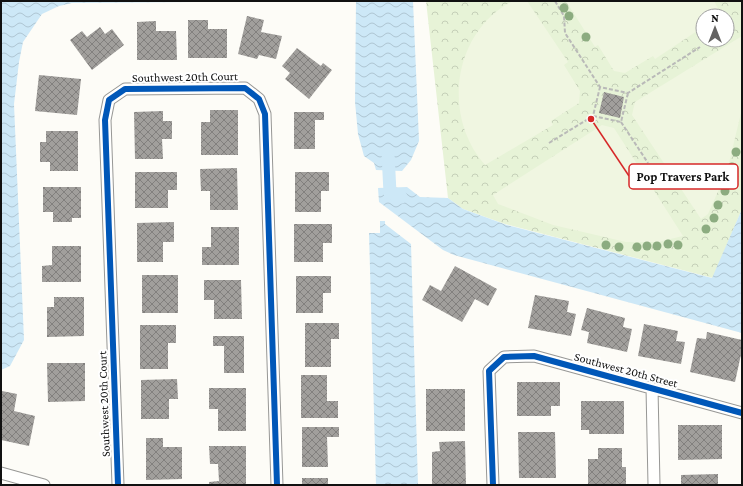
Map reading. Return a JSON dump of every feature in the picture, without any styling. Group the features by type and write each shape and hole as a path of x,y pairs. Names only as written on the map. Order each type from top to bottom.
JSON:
{"street":[{"name":"Southwest 20th Court","path":"118,485 105,120 109,100 125,89 245,88 259,99 265,114 277,485"},
{"name":"Southwest 20th Street","path":"493,485 489,371 504,357 534,356 742,413"},
{"path":"652,388 654,485"},
{"path":"1,473 44,485"}],"path":[{"path":"555,1 564,16 565,33 600,86 628,93"},
{"path":"621,122 628,93 698,48"},
{"path":"593,116 600,86"},
{"path":"549,143 593,116 621,122 648,163"}],"green space":[{"path":"426,1 742,1 742,209 713,278 505,224 463,209 448,198"},
{"path":"513,1 527,1 568,62 564,65 580,91 579,103 551,121 553,125 485,165 471,145 463,123 459,100 460,77 466,54 477,33 493,15"},
{"path":"566,1 714,1 718,8 695,8 695,32 655,59 653,56 625,73 614,71 598,45 595,47"},
{"path":"742,36 742,109 727,171 708,214 701,219 632,115 635,102 723,48 735,48 735,40"},
{"path":"602,125 614,128 683,236 658,242 626,242 553,225 498,204 493,195"}],"water":[{"path":"1,1 324,1 72,3 59,6 42,14 23,42 14,104 24,340 10,366 1,370"},
{"path":"356,1 413,1 419,141 411,160 402,171 376,170 374,163 364,156 358,134 355,102"},
{"path":"407,187 420,197 448,198 463,209 507,225 712,278 742,209 742,333 454,255 443,250 379,202 378,188"},
{"path":"380,221 385,221 385,224 411,244 418,485 376,485 369,233 380,233"}],"building":[{"path":"247,16 264,20 261,32 282,36 276,59 259,55 257,59 238,54"},
{"path":"188,20 208,20 208,29 227,29 227,58 188,58"},
{"path":"156,21 156,31 176,31 177,60 137,60 137,22"},
{"path":"100,27 105,34 112,29 124,45 92,70 70,40 82,31 87,37"},
{"path":"297,48 321,66 323,63 332,70 309,99 285,79 290,73 282,66"},
{"path":"39,75 81,79 77,115 35,111"},
{"path":"604,92 624,97 620,118 599,113"},
{"path":"210,110 238,110 238,155 201,155 201,122 210,122"},
{"path":"163,111 163,121 172,121 172,139 162,139 163,159 135,159 134,112"},
{"path":"294,112 324,112 324,120 315,120 315,149 294,149"},
{"path":"46,131 78,131 78,171 50,171 50,162 40,162 40,142 46,142"},
{"path":"237,168 238,210 210,210 210,191 201,191 200,169"},
{"path":"135,172 177,172 177,190 168,190 168,208 135,208"},
{"path":"295,172 329,172 329,191 321,191 321,212 295,212"},
{"path":"43,187 81,187 81,218 72,218 72,222 53,222 53,212 43,212"},
{"path":"174,222 174,242 163,242 163,262 137,262 137,223"},
{"path":"294,224 332,224 332,243 323,243 323,262 294,262"},
{"path":"211,227 239,227 239,265 202,265 202,247 211,247"},
{"path":"52,246 81,246 81,282 42,282 42,266 52,265"},
{"path":"455,266 497,289 488,306 475,299 462,322 422,300 430,285 441,291"},
{"path":"142,275 178,275 178,313 142,313"},
{"path":"296,276 331,276 331,293 323,293 323,313 296,313"},
{"path":"204,280 241,280 242,319 214,319 214,300 204,300"},
{"path":"535,295 569,301 567,312 576,314 571,336 528,328"},
{"path":"54,297 84,297 84,336 47,337 47,307 54,307"},
{"path":"587,308 625,318 623,327 632,329 627,352 587,343 589,332 581,330"},
{"path":"305,323 339,323 339,339 331,339 331,367 305,367"},
{"path":"644,324 678,331 676,341 685,342 681,364 638,356"},
{"path":"140,325 176,325 176,343 168,343 168,369 140,369"},
{"path":"707,332 742,340 742,350 735,382 690,372 697,338 706,339"},
{"path":"213,336 244,336 244,373 224,373 224,346 213,346"},
{"path":"47,363 85,363 85,401 48,402"},
{"path":"301,375 327,375 327,401 338,401 338,418 301,418"},
{"path":"177,379 178,399 169,399 169,419 141,419 141,380"},
{"path":"517,382 560,382 560,406 551,406 551,416 517,416"},
{"path":"209,388 246,388 246,431 218,431 218,409 209,409"},
{"path":"426,389 465,389 465,431 426,431"},
{"path":"2,391 17,394 14,411 35,416 29,446 1,440"},
{"path":"581,401 624,401 624,434 589,434 589,430 581,430"},
{"path":"678,425 722,425 722,459 678,460"},
{"path":"302,427 339,427 339,437 327,437 328,467 302,467"},
{"path":"518,432 555,432 556,478 519,478"},
{"path":"146,438 163,438 163,447 182,447 182,479 146,480"},
{"path":"465,441 466,485 432,485 432,452 440,451 439,442"},
{"path":"209,446 246,446 246,485 209,485 209,482 219,481 218,464 210,464"},
{"path":"598,448 622,448 622,467 626,467 626,485 588,485 588,459 598,459"},
{"path":"718,474 718,485 681,485 681,475"},
{"path":"302,478 328,478 328,485 302,485"}],"waterway":[{"path":"388,153 390,193 401,197"}],"cycle path":[{"path":"118,485 105,120 109,100 125,89 245,88 259,99 265,114 277,485"},
{"path":"493,485 489,371 504,357 534,356 742,413"}],"place":[{"name":"Pop Travers Park","path":"591,119"}]}
